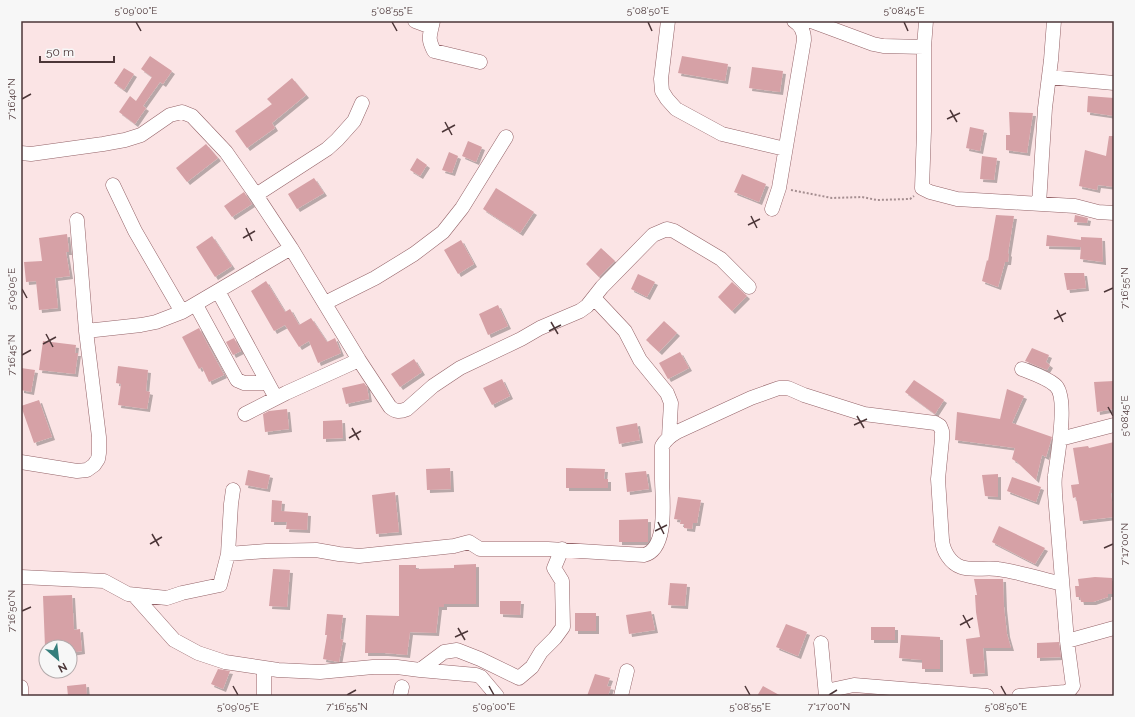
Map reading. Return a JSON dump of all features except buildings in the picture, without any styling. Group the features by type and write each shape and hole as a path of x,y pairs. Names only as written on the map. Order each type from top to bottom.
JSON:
{"street":[{"path":"415,21 432,24 429,33 429,42 434,51 480,62"},
{"path":"668,21 661,79 662,91 667,99 676,108 722,134 785,149"},
{"path":"772,209 780,188 785,149 804,40 804,34 800,22 811,21 872,44 883,46 924,47"},
{"path":"926,21 924,47 922,188 930,192 957,199 1076,206 1098,212 1114,213"},
{"path":"1039,204 1045,108 1054,21"},
{"path":"1049,76 1114,83"},
{"path":"256,195 327,149 354,121 362,103"},
{"path":"21,153 31,154 125,140 141,135 170,115 182,112 192,116 226,152 256,195 291,248 359,360 390,407 395,411 407,409 433,386 460,368 521,339 540,328 580,311 587,306 602,287 644,243 653,235 667,230 674,231 721,258 749,287"},
{"path":"325,303 375,278 414,254 443,232 462,208 506,137"},
{"path":"113,185 135,231 182,312"},
{"path":"21,462 77,471 87,470 94,465 98,459 99,437 86,331 77,220"},
{"path":"86,331 142,325 156,322 182,312 291,248"},
{"path":"218,291 276,398"},
{"path":"594,298 625,331 640,360 663,387 669,397 671,403 669,437"},
{"path":"196,305 237,380 244,382 267,383"},
{"path":"245,414 359,360"},
{"path":"1019,696 1065,692 1073,686 1066,641 1055,494 1055,477 1062,411 1059,390 1055,385 1022,369"},
{"path":"228,554 266,551 316,550 359,556 454,546 469,542 480,550 562,549 644,555 650,554 657,544 660,536 663,508 662,446 665,441 669,437 751,398 779,388 788,388 804,395 864,414 935,423 940,426 942,431 938,479 942,540 946,554 960,567 968,569 999,569 1062,584"},
{"path":"1060,439 1114,425"},
{"path":"21,577 104,581 122,591 134,595 157,598 168,598 182,593 220,585 228,554 233,490"},
{"path":"420,670 444,652 458,650 519,678 532,667 541,652 555,638 563,627 562,581 554,568 562,549"},
{"path":"134,595 174,640 198,653 225,662 264,669 320,672 373,667 397,667 476,675 481,677 497,696"},
{"path":"157,598 162,625"},
{"path":"1066,641 1114,628"},
{"path":"821,643 826,693 854,685 955,695 987,696"},
{"path":"264,669 264,696"},
{"path":"621,696 627,671"},
{"path":"21,686 21,696"}],"path":[{"path":"780,188 832,198 862,197 876,200 910,200 922,188"}]}
